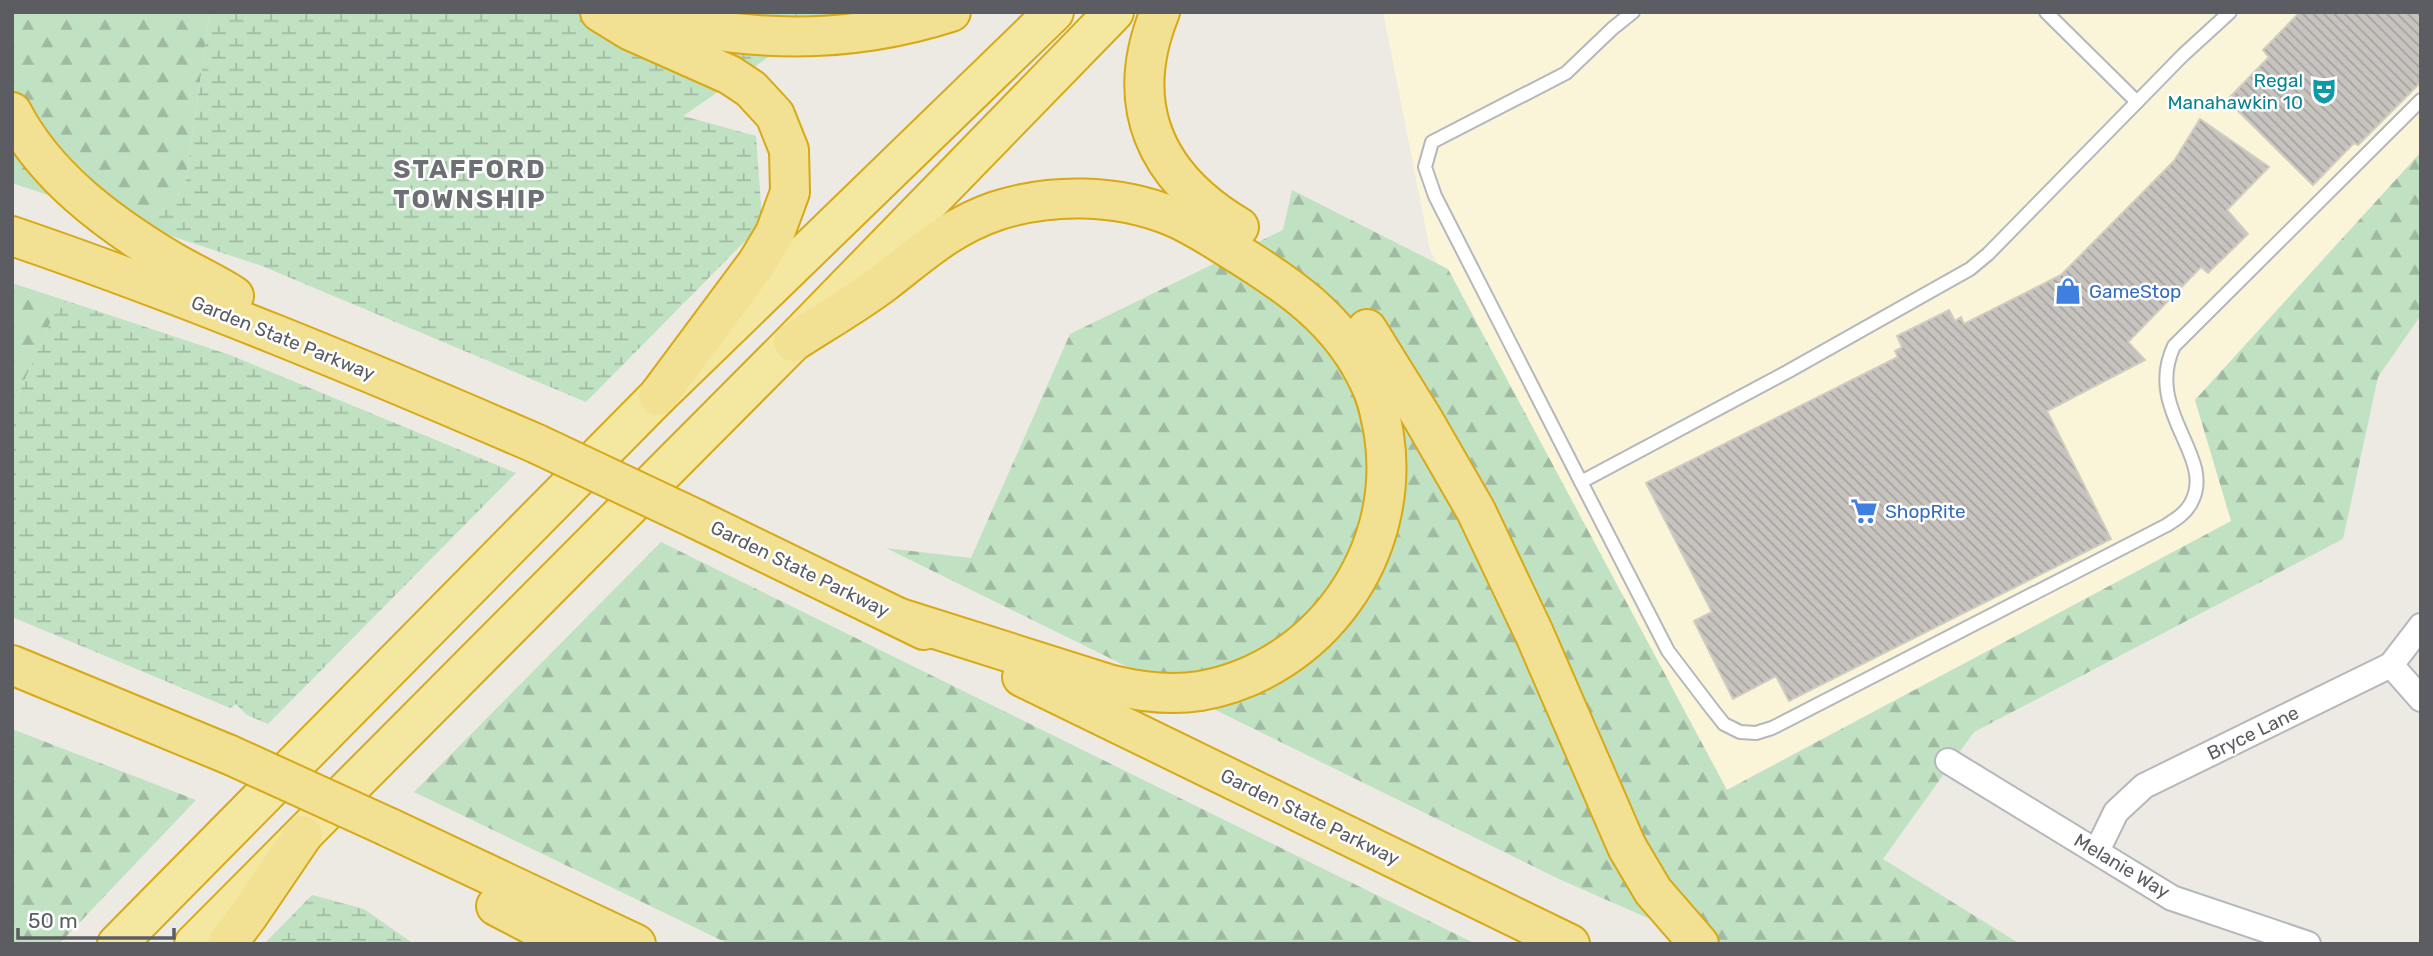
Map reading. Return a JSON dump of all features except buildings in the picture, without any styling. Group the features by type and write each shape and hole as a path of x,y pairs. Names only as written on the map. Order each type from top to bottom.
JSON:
{"highway":[{"path":"600,12 631,30 730,75 751,89 775,115 789,150 790,192 775,233 757,263 658,396"},
{"path":"627,12 719,33 792,38 878,31 951,12"},
{"path":"117,944 658,396 1054,12"},
{"path":"194,944 793,342 1114,12"},
{"path":"1160,12 1147,44 1144,83 1149,121 1163,156 1180,181 1201,202 1326,284 1370,333 1429,428 1482,523 1534,633 1627,847 1653,891 1699,944"},
{"path":"12,112 44,161 86,201 167,259 225,290 321,352"},
{"path":"793,342 882,284 928,247 961,226 995,211 1016,206 1054,200 1096,199 1134,204 1167,214 1203,232 1272,275 1309,301 1324,316 1350,347 1371,384 1382,421 1387,465 1384,505 1373,545 1357,581 1328,620 1300,646 1266,668 1200,691 1156,694 1100,682 900,618"},
{"name":"Garden State Parkway","path":"12,236 130,277 321,352 537,444 1570,944"},
{"path":"12,665 230,755 636,944"},
{"path":"388,827 459,887 569,944"},
{"path":"227,944 303,835"}],"street":[{"name":"Bryce Lane","path":"2097,851 2116,812 2144,786 2391,666 2421,626"},
{"path":"2391,666 2421,699"},
{"name":"Melanie Way","path":"1948,761 2172,898 2308,944"}],"lane":[{"path":"1633,12 1566,73 1432,142 1425,167 1435,197 1668,651 1724,724 1740,732 1755,733 1772,728 2167,525 2182,514 2192,502 2197,487 2196,467 2170,409 2165,390 2168,357 2174,346 2421,100"},
{"path":"2046,12 2137,102"},
{"path":"1581,482 1797,367 1970,269 2230,12"}],"shaded area":[{"path":"1383,12 2421,12 2421,152 2195,400 2232,521 1726,790 1430,250"}],"green space":[{"path":"12,12 210,12 185,187 144,227 12,183"},
{"path":"210,12 834,12 683,116 756,136 762,218 759,227 586,402 262,266 144,227 185,187"},
{"path":"2421,152 2421,315 2378,377 2343,539 1974,732 1883,859 2020,944 1707,944 1559,879 886,548 971,558 1070,334 1283,230 1292,190 1448,269 1727,790 2231,521 2195,400"},
{"path":"12,283 67,301 54,314 12,409"},
{"path":"67,301 230,355 516,473 268,724 247,715 236,704 230,708 12,617 12,409 54,314"},
{"path":"661,542 1476,944 729,944 414,792"},
{"path":"12,729 196,800 59,944 12,944"},
{"path":"312,895 364,909 414,944 264,944"}],"place":[{"name":"Regal Manahawkin 10","path":"2324,91"},
{"name":"GameStop","path":"2068,291"},
{"name":"ShopRite","path":"1864,511"}],"district":[{"name":"STAFFORD TOWNSHIP","path":"470,184"}]}
